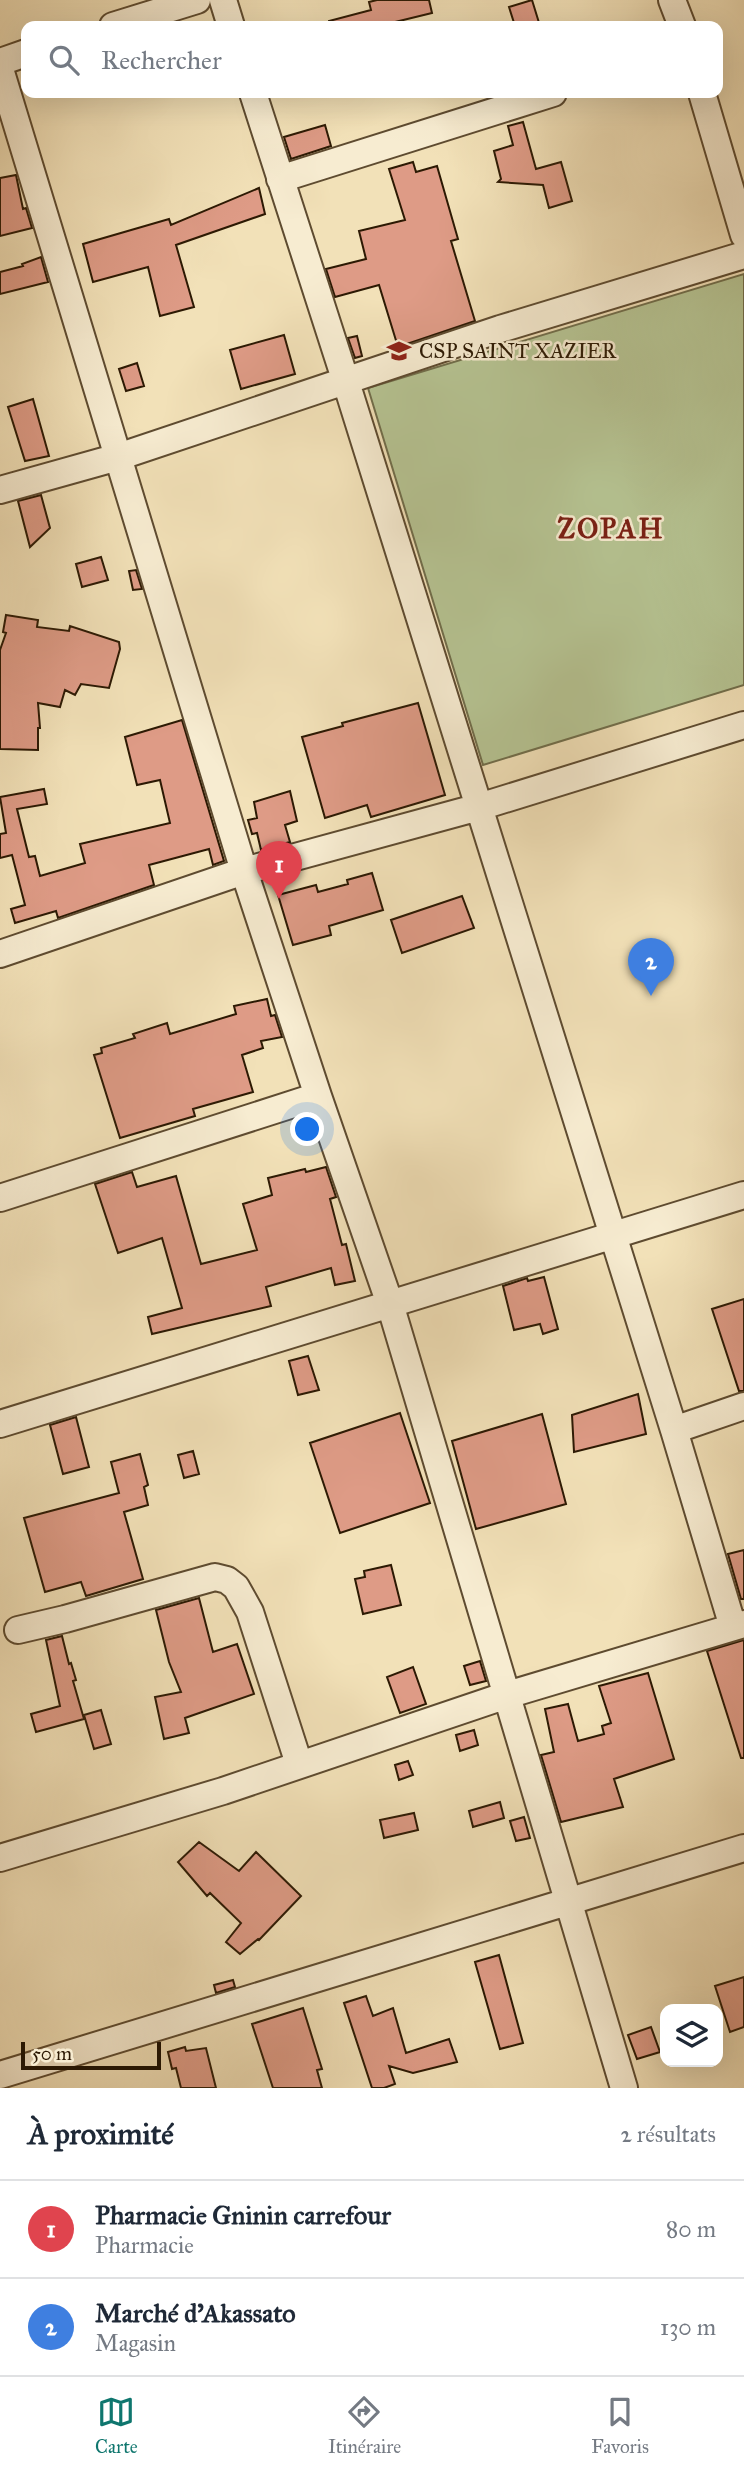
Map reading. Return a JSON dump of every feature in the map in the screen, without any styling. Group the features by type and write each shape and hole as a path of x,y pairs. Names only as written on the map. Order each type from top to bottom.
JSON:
{"street":[{"path":"129,21 197,0"},
{"path":"223,0 229,21"},
{"path":"672,0 679,21"},
{"path":"0,62 21,55"},
{"path":"0,69 244,872 390,1304 624,2088"},
{"path":"0,1858 223,1791 507,1695 738,1625 612,1236 346,382 255,98"},
{"path":"280,179 537,98"},
{"path":"703,98 744,235"},
{"path":"0,491 118,457 500,329 744,255"},
{"path":"0,954 244,872 479,807 744,725"},
{"path":"0,1198 318,1096"},
{"path":"0,1424 744,1195"},
{"path":"674,1430 744,1406"},
{"path":"19,1630 215,1577 227,1580 236,1587 250,1612 299,1764"},
{"path":"0,2075 744,1847"}],"green space":[{"path":"744,274 744,685 483,765 368,388"}],"building":[{"path":"429,0 432,13 399,21 329,21 371,10 369,2"},
{"path":"532,0 538,21 513,21 509,7"},
{"path":"523,122 536,169 561,162 572,201 549,208 543,185 498,182 501,179 494,151 513,145 508,126"},
{"path":"325,125 331,146 291,159 284,137"},
{"path":"413,162 416,172 437,166 458,239 451,241 475,321 398,347 379,285 335,297 326,269 366,259 359,231 405,220 389,169"},
{"path":"16,175 23,209 26,208 32,228 0,236 0,178"},
{"path":"259,188 265,214 176,245 194,307 160,316 148,267 93,282 83,244 169,219 171,225"},
{"path":"41,257 48,282 0,294 0,272 23,266 22,264"},
{"path":"284,335 295,374 241,389 230,350"},
{"path":"357,336 362,356 355,358 348,338"},
{"path":"137,363 144,386 126,391 119,369"},
{"path":"33,399 49,456 25,461 8,407"},
{"path":"41,495 50,528 30,547 18,501"},
{"path":"101,557 108,580 82,587 76,564"},
{"path":"136,570 142,589 133,590 129,571"},
{"path":"6,615 38,620 37,627 69,631 70,626 119,642 120,649 109,688 81,684 75,695 65,690 60,707 38,703 38,750 0,749 0,650 6,633 3,632"},
{"path":"418,703 445,795 371,817 367,805 325,818 302,737 343,726 342,723"},
{"path":"182,720 224,861 213,865 209,849 149,865 154,885 58,918 56,911 15,923 11,909 25,905 12,855 0,858 0,834 6,833 0,797 44,789 47,804 17,809 29,857 35,856 40,876 85,863 80,844 170,823 160,780 137,785 125,737"},
{"path":"290,791 297,821 285,825 290,842 261,850 257,833 252,834 248,820 257,818 254,802"},
{"path":"372,873 383,910 329,926 331,935 293,945 278,895 316,885 318,892 348,884 347,880"},
{"path":"462,896 474,928 402,953 391,920"},
{"path":"267,999 271,1016 275,1015 282,1037 261,1041 263,1048 242,1055 253,1092 193,1109 195,1116 120,1138 94,1055 102,1053 101,1048 135,1038 133,1034 167,1023 170,1034 236,1014 234,1006"},
{"path":"326,1167 336,1197 330,1199 342,1245 346,1244 355,1281 335,1285 331,1268 266,1287 271,1306 152,1334 148,1317 182,1308 162,1238 118,1253 95,1184 132,1172 137,1187 176,1176 201,1264 257,1250 243,1204 272,1195 268,1178"},
{"path":"544,1277 558,1329 543,1334 540,1324 514,1330 503,1286 527,1278 528,1281"},
{"path":"744,1299 744,1391 739,1391 712,1309"},
{"path":"308,1356 319,1390 298,1395 289,1361"},
{"path":"638,1394 646,1434 574,1452 572,1415"},
{"path":"400,1413 430,1503 340,1533 310,1443"},
{"path":"542,1414 566,1504 476,1529 452,1441"},
{"path":"76,1417 89,1467 63,1474 50,1425"},
{"path":"193,1451 199,1474 184,1478 178,1455"},
{"path":"140,1454 148,1485 144,1487 148,1505 124,1512 143,1579 86,1596 81,1582 45,1592 24,1518 119,1493 111,1462"},
{"path":"744,1550 744,1599 741,1599 728,1554"},
{"path":"391,1565 401,1605 363,1614 355,1579 365,1577 364,1571"},
{"path":"199,1598 213,1652 237,1644 254,1694 185,1718 189,1733 164,1739 155,1697 181,1692 169,1662 156,1610"},
{"path":"62,1636 76,1680 73,1681 84,1719 36,1732 31,1714 60,1706 46,1640"},
{"path":"744,1640 744,1758 741,1758 707,1651"},
{"path":"480,1661 486,1681 470,1685 464,1666"},
{"path":"413,1667 426,1704 400,1713 387,1677"},
{"path":"648,1673 674,1759 614,1779 623,1807 561,1822 541,1755 554,1752 545,1709 568,1704 578,1741 604,1734 602,1726 611,1723 599,1686"},
{"path":"101,1710 111,1744 94,1749 84,1715"},
{"path":"474,1730 478,1745 460,1751 456,1735"},
{"path":"408,1761 413,1775 399,1780 395,1765"},
{"path":"500,1802 504,1818 473,1827 469,1811"},
{"path":"414,1813 418,1830 384,1838 380,1820"},
{"path":"524,1817 530,1838 516,1841 510,1821"},
{"path":"199,1842 239,1871 256,1852 301,1896 259,1940 240,1954 226,1942 241,1923 210,1893 207,1896 178,1862"},
{"path":"499,1955 523,2043 500,2049 475,1962"},
{"path":"744,1977 744,2027 730,2032 715,1986"},
{"path":"233,1980 235,1987 216,1993 214,1985"},
{"path":"366,1996 373,2016 393,2008 406,2053 449,2039 457,2062 413,2073 389,2066 395,2084 372,2088 344,2003"},
{"path":"303,2008 322,2069 317,2070 322,2088 273,2088 252,2024"},
{"path":"651,2027 660,2052 637,2059 628,2035"},
{"path":"185,2047 186,2051 206,2048 216,2088 181,2088 168,2052"}],"place":[{"name":"CSP SAINT XAZIER","path":"399,351"},
{"name":"Pharmacie Gninin carrefour","path":"279,899"},
{"name":"Marché d'Akassato","path":"651,996"}],"district":[{"name":"ZOPAH","path":"611,528"}]}
